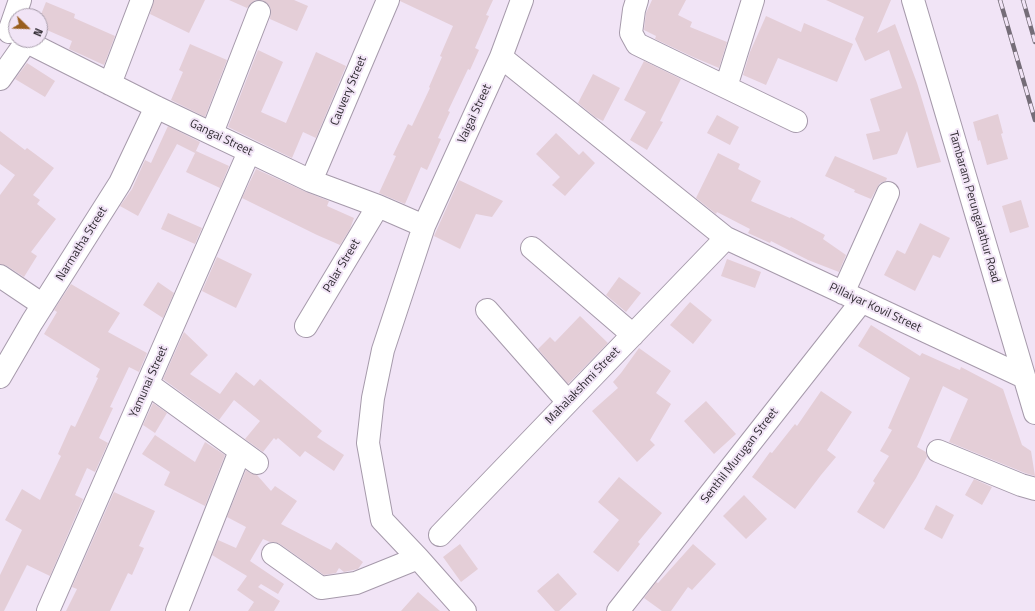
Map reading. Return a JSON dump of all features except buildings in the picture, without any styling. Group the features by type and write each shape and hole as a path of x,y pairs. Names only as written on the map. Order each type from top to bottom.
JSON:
{"street":[{"path":"110,84 142,0"},
{"name":"Cauvery Street","path":"311,181 388,0"},
{"name":"Vaigai Street","path":"465,611 382,520 368,443 373,398 383,350 424,226 501,57 522,0"},
{"path":"637,0 631,33 637,44 796,121"},
{"path":"726,87 754,0"},
{"name":"Tambaram Perungalathur Road","path":"913,0 1035,413"},
{"path":"212,134 259,12"},
{"path":"0,79 11,48"},
{"name":"Gangai Street","path":"40,48 156,107 311,181 378,206 424,226"},
{"name":"Pillaiyar Kovil Street","path":"501,57 726,238 1024,378"},
{"name":"Narmatha Street","path":"0,377 120,183 156,107"},
{"name":"Yamunai Street","path":"48,611 249,152"},
{"name":"Senthil Murugan Street","path":"618,611 853,297 888,192"},
{"name":"Palar Street","path":"306,326 378,206"},
{"name":"Mahalakshmi Street","path":"440,535 726,238"},
{"path":"532,248 633,335"},
{"path":"0,276 44,305"},
{"path":"487,310 568,402"},
{"path":"148,384 257,463"},
{"path":"177,611 240,450"},
{"path":"938,451 1021,485 1035,489"},
{"path":"274,554 321,588 356,583 418,558"}],"railway":[{"path":"1000,0 1035,120"},
{"path":"1023,0 1035,42"}]}
